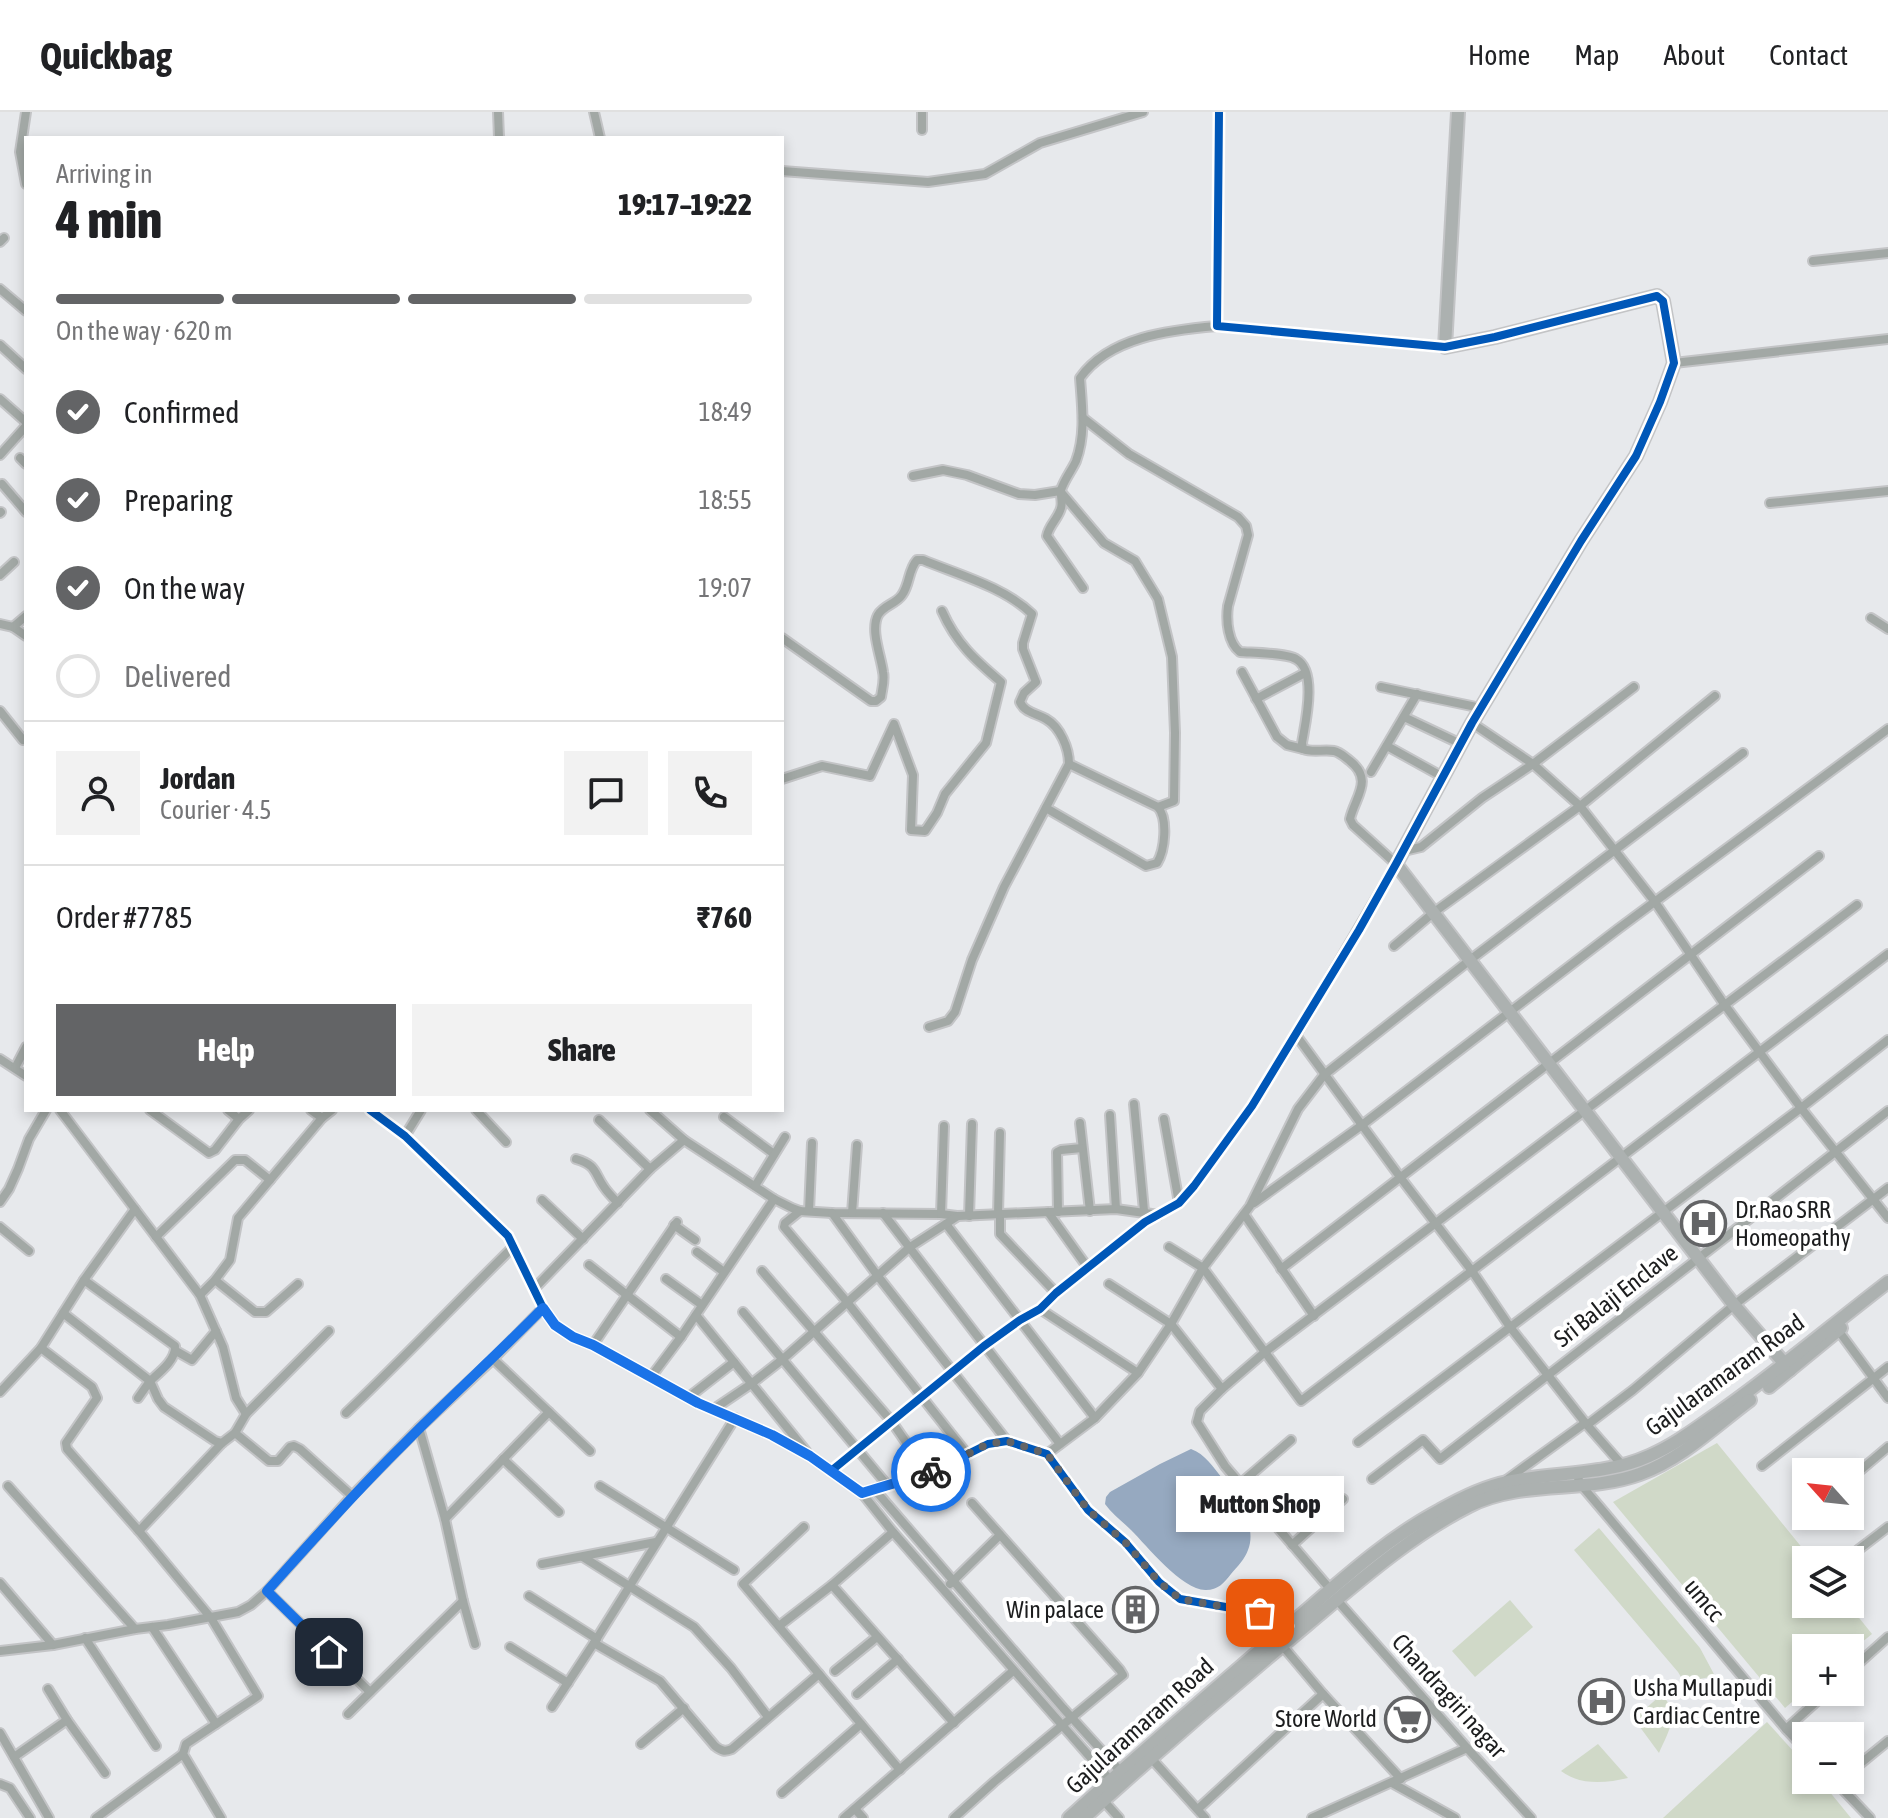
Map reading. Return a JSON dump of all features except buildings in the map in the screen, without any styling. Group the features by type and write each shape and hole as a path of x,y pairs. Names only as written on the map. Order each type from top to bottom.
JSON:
{"main road":[{"path":"1458,112 1445,347 1657,296 1663,301 1674,363 1636,456 1472,723 1396,864 1734,1305 1787,1367"},
{"name":"Gajularamaram Road","path":"1069,1818 1288,1626 1442,1521 1472,1504 1501,1495 1524,1490 1582,1486 1640,1474 1667,1461 1700,1440 1888,1282"},
{"name":"Gajularamaram Road","path":"1084,1818 1409,1528 1470,1495 1502,1483 1622,1465 1648,1457 1787,1367 1888,1291"}],"street":[{"path":"24,173 20,152 26,112"},
{"path":"498,112 499,136"},
{"path":"594,112 600,136"},
{"path":"922,112 922,130"},
{"path":"784,171 928,182 985,174 1040,143 1143,112"},
{"path":"1217,326 1219,112"},
{"path":"1813,261 1888,253"},
{"path":"0,289 24,309"},
{"path":"1083,588 1047,536 1063,505 1060,491 1081,446 1083,418 1080,378 1089,366 1119,345 1144,337 1217,326 1445,347"},
{"path":"1674,363 1888,339"},
{"path":"0,345 24,367"},
{"path":"0,399 24,422"},
{"path":"1083,418 1129,454 1238,517 1246,526 1248,535 1226,618 1233,646 1240,652 1288,656 1302,664 1310,701 1303,749"},
{"path":"0,455 24,426"},
{"path":"913,476 943,470 967,475 1019,494 1060,491"},
{"path":"2,484 24,510"},
{"path":"1060,491 1104,543 1135,561 1158,599 1172,657 1175,733 1174,801 1158,807"},
{"path":"1770,503 1888,491"},
{"path":"784,639 871,701 876,701 881,697 884,674 878,654 875,622 880,612 903,593 917,560 982,584 1032,614 1023,649 1036,682 1024,693 1021,707 1052,723 1065,742 1069,764 1004,887 972,960 955,1012 948,1021 929,1027"},
{"path":"0,575 14,562"},
{"path":"784,778 822,766 870,776 894,724 913,775 911,830 925,831 945,794 986,743 1001,682 972,658 950,630 942,611"},
{"path":"13,627 24,618"},
{"path":"1871,618 1888,629"},
{"path":"0,624 13,627 24,635"},
{"path":"831,1471 984,1346 1040,1309 1145,1222 1179,1203 1252,1106 1396,864 1350,819 1363,785 1355,765 1337,752 1307,751 1287,745 1277,737 1242,672"},
{"path":"1256,699 1305,673"},
{"path":"1381,687 1481,708"},
{"path":"1404,851 1421,847 1482,798 1533,764 1634,687"},
{"path":"1371,772 1417,694"},
{"path":"1394,946 1433,913 1580,806 1715,696"},
{"path":"0,711 23,740"},
{"path":"1404,717 1461,744"},
{"path":"1472,723 1533,764 1580,806 1655,902 1724,1004 1801,1108 1888,1218"},
{"path":"1247,1210 1888,729"},
{"path":"1387,746 1443,777"},
{"path":"1047,1454 1095,1418 1138,1373 1203,1268 1247,1210 1298,1109 1324,1075 1743,753"},
{"path":"1046,808 1146,866 1157,863 1161,857 1165,821 1158,807 1069,764"},
{"path":"1281,1269 1819,856"},
{"path":"1109,1284 1171,1324 1222,1389 1265,1352 1857,905"},
{"path":"1169,1247 1203,1268 1301,1401 1888,954"},
{"path":"1296,1035 1472,1271 1510,1327 1622,1465"},
{"path":"1358,1442 1888,1040"},
{"path":"15,1068 24,1051"},
{"path":"0,1059 24,1075"},
{"path":"1134,1104 1144,1211"},
{"name":"Sri Balaji Enclave","path":"1372,1479 1423,1440 1440,1459 1888,1111"},
{"path":"0,1201 9,1189 29,1139 45,1112"},
{"path":"62,1112 200,1295 225,1354 233,1391 246,1414"},
{"path":"153,1112 209,1153 247,1112"},
{"path":"230,1112 239,1119"},
{"path":"314,1112 322,1118"},
{"path":"200,1295 230,1260 238,1218 330,1112"},
{"path":"373,1112 405,1136 508,1236 543,1308 555,1325 689,1397 772,1435 810,1456 862,1493 1062,1726 1116,1776"},
{"path":"405,1136 420,1112"},
{"path":"478,1112 506,1142"},
{"path":"652,1112 684,1140 774,1199 804,1211 969,1216 1116,1209 1160,1215"},
{"path":"1110,1115 1116,1209"},
{"path":"724,1117 774,1154"},
{"path":"1164,1119 1179,1203"},
{"path":"599,1120 650,1169"},
{"path":"1080,1123 1090,1211"},
{"path":"969,1216 972,1124"},
{"path":"941,1214 944,1126"},
{"path":"1000,1133 1000,1234 1056,1293"},
{"path":"755,1186 785,1137"},
{"path":"534,1289 650,1169 684,1140"},
{"path":"804,1211 812,1143"},
{"path":"852,1213 857,1145"},
{"path":"1082,1148 1057,1152 1053,1212 1088,1268"},
{"path":"576,1159 587,1162 595,1169 605,1189 618,1203"},
{"path":"156,1237 235,1160 245,1160 270,1180"},
{"path":"1502,1483 1633,1390 1734,1305 1888,1188"},
{"path":"651,1377 774,1199"},
{"path":"542,1200 583,1239"},
{"path":"0,1392 41,1348 84,1280 135,1209"},
{"path":"1247,1210 1281,1269 1314,1316"},
{"path":"804,1211 785,1223 784,1227 967,1454"},
{"path":"832,1213 1007,1441"},
{"path":"883,1213 1060,1444"},
{"path":"714,1409 783,1359 910,1247 958,1216"},
{"path":"593,1345 676,1224 695,1240"},
{"path":"946,1224 1095,1418"},
{"path":"0,1227 29,1251"},
{"path":"346,1413 513,1247"},
{"path":"697,1252 724,1272"},
{"path":"589,1265 681,1337"},
{"path":"762,1271 892,1422 928,1474"},
{"path":"666,1279 702,1305"},
{"path":"84,1280 192,1360 216,1331"},
{"path":"215,1280 255,1312 261,1313 298,1284"},
{"path":"0,1651 211,1618 238,1612 251,1605 352,1496 543,1308"},
{"path":"1040,1309 1138,1373"},
{"path":"743,1312 888,1486"},
{"path":"63,1313 150,1381 164,1407 222,1443"},
{"path":"696,1315 810,1456"},
{"path":"1838,1330 1888,1398"},
{"path":"139,1531 235,1433 246,1414 329,1331"},
{"path":"41,1348 92,1387 96,1394 97,1398 66,1443 67,1449 211,1618 258,1696 186,1744 183,1754 96,1818"},
{"path":"138,1398 176,1351"},
{"path":"493,1359 590,1451"},
{"path":"689,1397 734,1362"},
{"path":"1762,1466 1888,1367"},
{"name":"Chandragiri nagar","path":"1222,1389 1200,1411 1197,1422 1225,1466 1531,1818"},
{"path":"445,1519 549,1412"},
{"path":"552,1707 735,1418"},
{"path":"419,1428 475,1644"},
{"path":"235,1433 269,1461 278,1461 290,1447 300,1449 352,1496"},
{"path":"1240,1484 1291,1440"},
{"path":"862,1493 928,1474 988,1444 1007,1441 1047,1454 1088,1510 1125,1542 1159,1582 1180,1599 1260,1613 1288,1626"},
{"path":"1864,1467 1888,1447"},
{"path":"503,1459 559,1512"},
{"name":"umcc","path":"1575,1472 1582,1486 1792,1735"},
{"path":"8,1486 135,1629"},
{"path":"600,1486 734,1570"},
{"path":"875,1490 1071,1717 1116,1776"},
{"path":"1292,1545 1343,1499"},
{"path":"954,1818 1123,1675 972,1503"},
{"path":"804,1527 743,1584 900,1770"},
{"path":"1863,1546 1888,1527"},
{"path":"779,1626 893,1532"},
{"path":"943,1589 1000,1535"},
{"path":"542,1564 656,1542"},
{"path":"583,1557 705,1636 768,1717"},
{"path":"0,1583 53,1645"},
{"path":"832,1585 954,1723"},
{"path":"267,1591 370,1692"},
{"path":"529,1596 660,1681 720,1750 732,1749 819,1674"},
{"path":"348,1714 463,1601"},
{"path":"152,1627 216,1724"},
{"path":"835,1671 877,1637"},
{"path":"1864,1658 1888,1637"},
{"path":"85,1638 156,1746"},
{"path":"1281,1644 1397,1781 1455,1818"},
{"path":"510,1647 568,1683"},
{"path":"857,1694 898,1659"},
{"path":"844,1818 1013,1671"},
{"path":"48,1689 105,1773"},
{"path":"1198,1809 1323,1694"},
{"path":"1786,1729 1811,1706"},
{"path":"641,1744 684,1708"},
{"path":"14,1757 67,1720"},
{"path":"782,1793 861,1724"},
{"path":"0,1733 49,1818"},
{"path":"1864,1761 1888,1741"},
{"path":"1314,1818 1467,1748"},
{"path":"183,1754 221,1818"},
{"path":"1151,1758 1205,1818"},
{"path":"0,1784 10,1788 30,1818"},
{"path":"1849,1794 1870,1818"},
{"path":"1103,1800 1119,1818"},
{"path":"855,1809 863,1818"}],"green space":[{"path":"1717,1443 1801,1546 1792,1546 1792,1618 1859,1618 1872,1634 1864,1641 1864,1634 1792,1634 1792,1702 1785,1708 1613,1502"},
{"path":"1599,1528 1700,1648 1715,1676 1684,1682 1574,1550"},
{"path":"1510,1600 1533,1627 1475,1677 1452,1651"},
{"path":"1662,1694 1672,1716 1659,1753 1634,1719"},
{"path":"1767,1722 1792,1750 1792,1794 1831,1794 1851,1818 1663,1818"},
{"path":"1598,1744 1628,1778 1585,1781 1561,1771"}],"water":[{"path":"1191,1449 1208,1461 1228,1486 1244,1512 1250,1531 1248,1550 1243,1560 1223,1583 1210,1590 1197,1588 1176,1576 1105,1504 1110,1492"}],"cycle path":[{"path":"831,1471 984,1346 1040,1309 1145,1222 1179,1203 1194,1186 1252,1106 1359,930 1472,723 1636,456 1674,363 1663,301 1657,296 1445,347 1217,326 1219,112"},
{"path":"373,1112 405,1136 508,1236 543,1308 555,1325 573,1337 698,1403 772,1435 810,1456 862,1493 926,1475 988,1444 1007,1441 1047,1454 1088,1510 1125,1542 1159,1582 1180,1599 1260,1613 1288,1626"}],"way so far":[{"path":"931,1472 988,1444 1007,1441 1047,1454 1088,1510 1125,1542 1159,1582 1180,1599 1260,1613"}],"place":[{"name":"Dr.Rao SRR Homeopathy","path":"1704,1224"},
{"name":"Win palace","path":"1135,1610"},
{"name":"Mutton Shop","path":"1260,1613"},
{"name":"Usha Mullapudi Cardiac Centre","path":"1602,1702"},
{"name":"Store World","path":"1408,1719"}],"route":[{"path":"329,1652 267,1591 352,1496 543,1308 555,1325 573,1337 698,1403 772,1435 810,1456 862,1493 931,1472"}]}
